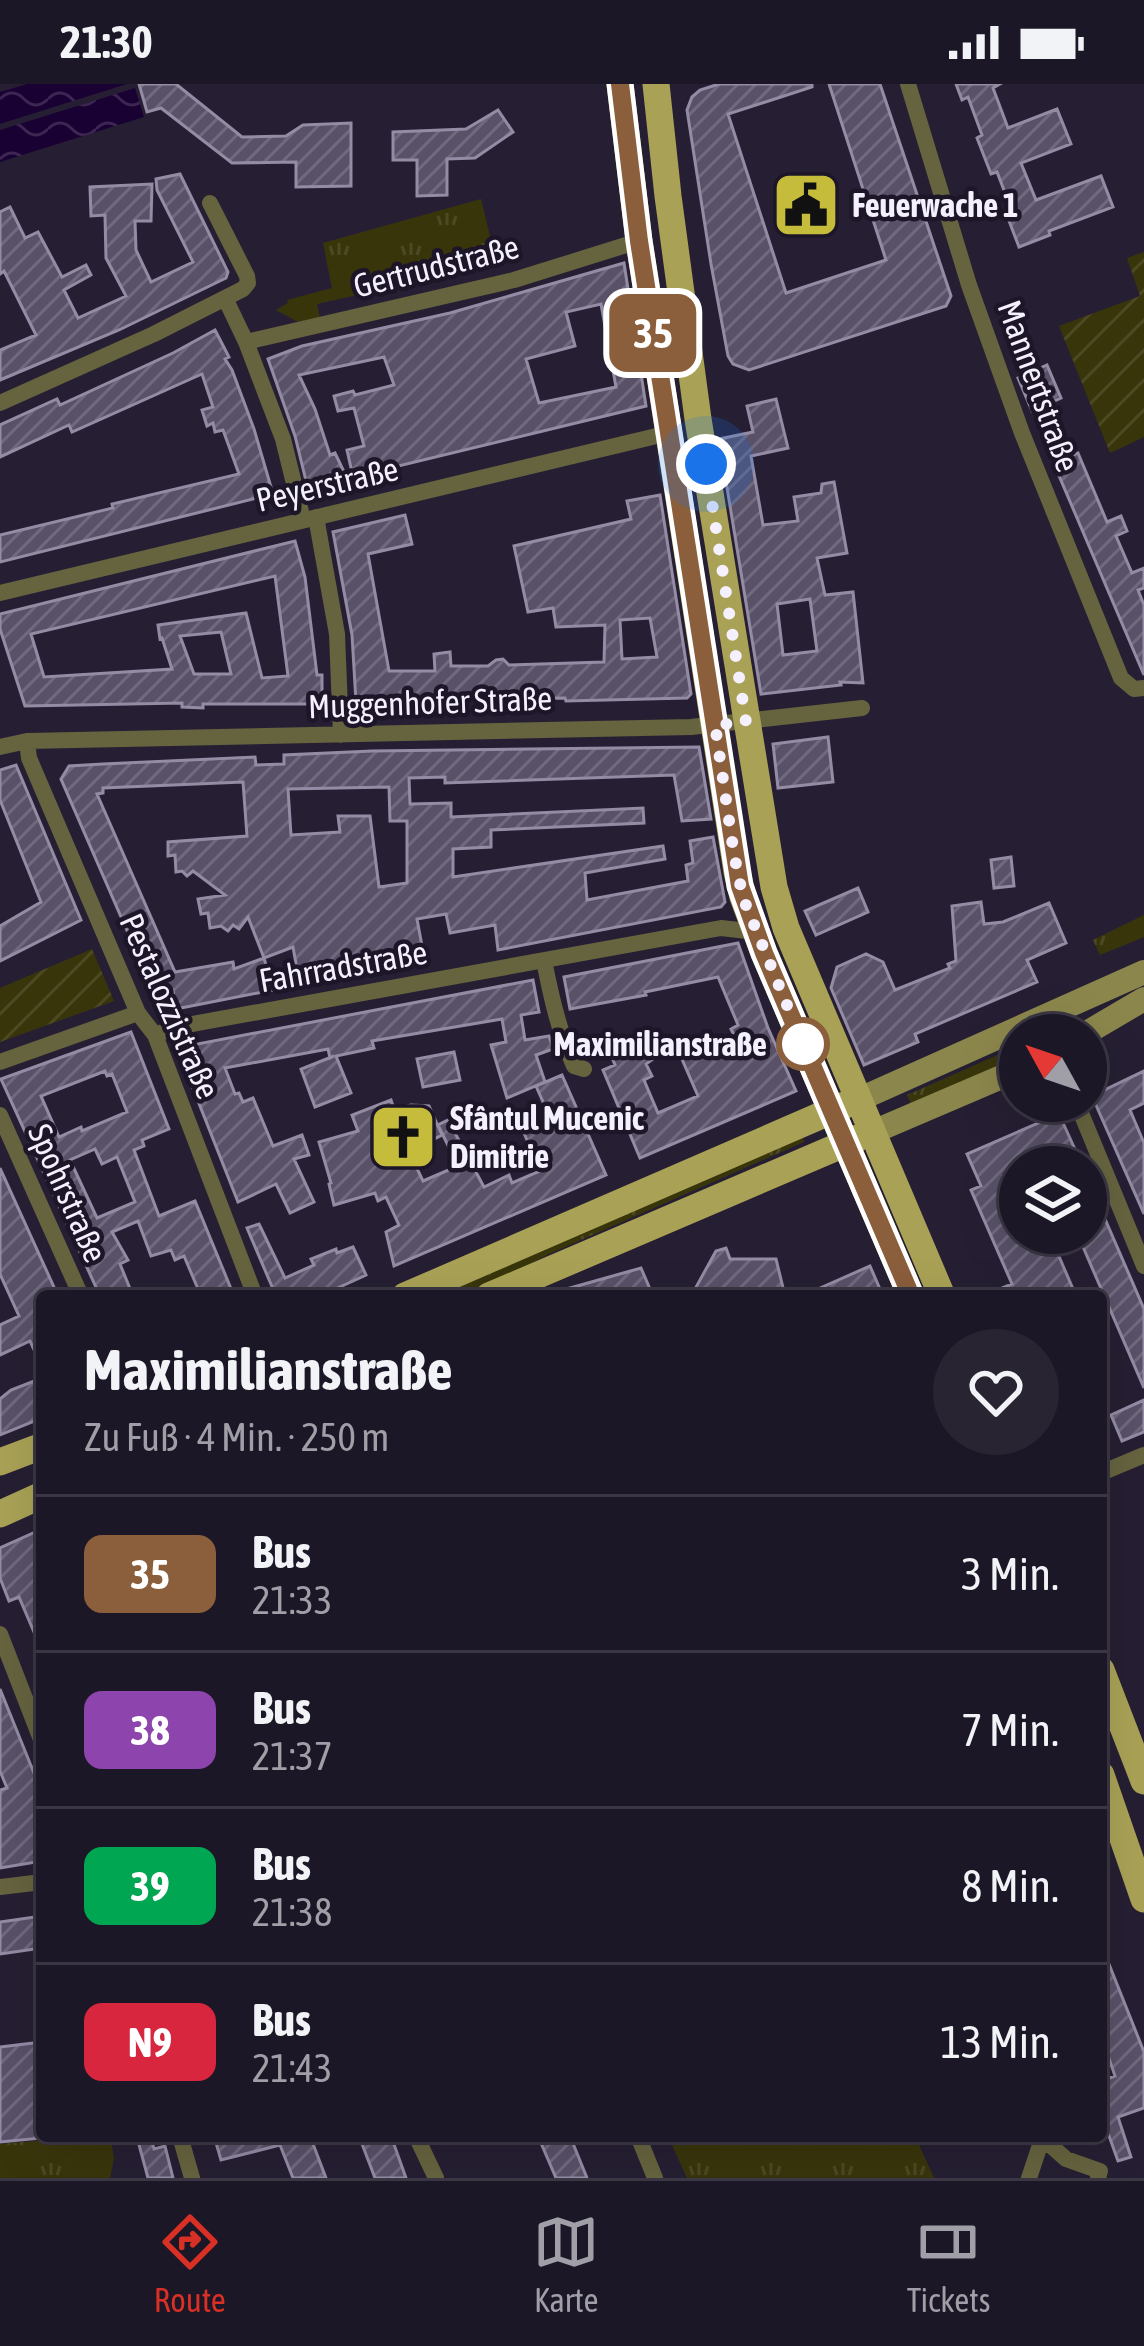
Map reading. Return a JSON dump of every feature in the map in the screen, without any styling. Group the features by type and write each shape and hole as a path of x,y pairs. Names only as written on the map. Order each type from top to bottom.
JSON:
{"main road":[{"path":"620,84 639,241 737,872 756,932 908,1290"},
{"path":"656,84 698,419 771,872 782,915 939,1290"},
{"path":"419,1290 1144,972"},
{"path":"1107,1021 1144,999"},
{"path":"503,1290 999,1079"},
{"path":"0,1462 36,1448"},
{"path":"0,1514 36,1498"},
{"path":"1107,1685 1144,1781"},
{"path":"1107,1792 1144,1899"}],"street":[{"name":"Mannertstraße","path":"908,84 969,285 1022,434 1121,678 1134,689 1144,688"},
{"path":"0,403 243,289 248,276 210,203"},
{"name":"Gertrudstraße","path":"246,342 514,280 639,241"},
{"path":"225,298 283,439 309,519 337,634 341,735"},
{"name":"Peyerstraße","path":"0,593 668,433"},
{"name":"Muggenhofer Straße","path":"1,742 715,725 862,708"},
{"name":"Pestalozzistraße","path":"27,741 29,758 138,1012 155,1035 253,1290"},
{"name":"Fahrradstraße","path":"155,1035 176,1027 712,930 756,932"},
{"path":"544,960 566,1047 574,1066 584,1069"},
{"path":"0,1062 138,1012"},
{"name":"Spohrstraße","path":"0,1115 78,1290"},
{"path":"1085,1122 1144,1266"},
{"path":"1107,1470 1144,1455"},
{"path":"0,1634 36,1727"},
{"path":"0,1888 36,1883"},
{"path":"182,2142 192,2178"},
{"path":"419,2142 436,2178"},
{"path":"640,2142 655,2178"},
{"path":"1029,2178 1040,2142"},
{"path":"1046,2142 1066,2159 1100,2171 1098,2178"}],"green space":[{"path":"481,199 493,249 481,253 485,266 317,304 320,318 300,323 276,310 287,300 332,288 323,243"},
{"path":"1144,252 1144,437 1110,453 1059,326 1140,296 1127,258"},
{"path":"1144,915 1144,937 1100,955 1093,940"},
{"path":"92,949 114,1001 0,1042 0,988"},
{"path":"999,1054 999,1070 913,1108 907,1095"},
{"path":"801,1133 804,1142 547,1255 480,1290 454,1290 539,1247"},
{"path":"111,2142 110,2178 0,2178 0,2144"},
{"path":"671,2142 918,2142 934,2178 687,2178"}],"water":[{"path":"27,84 127,84 0,124 0,92"},
{"path":"135,88 144,117 0,162 0,130"}],"building":[{"path":"139,84 176,84 242,137 286,136 303,125 351,123 351,186 296,187 296,162 232,163 161,108 147,112"},
{"path":"719,84 812,84 728,114 786,293 886,260 829,84 880,84 951,296 946,306 749,370 733,364 711,264 687,110 700,90"},
{"path":"956,84 1000,84 993,88 1008,128 1057,109 1071,144 1021,163 1036,200 1101,176 1113,207 1019,247 997,172 991,174 968,97 962,100"},
{"path":"498,110 513,132 475,158 447,159 447,195 417,196 417,160 393,160 393,132 466,129"},
{"path":"180,174 228,272 226,278 0,380 0,350 36,335 4,271 0,274 0,212 10,207 25,238 38,232 62,277 86,265 91,275 64,290 78,318 126,296 106,258 105,215 91,216 90,187 152,184 151,221 135,221 136,250 151,282 193,262 157,190 156,179"},
{"path":"624,263 646,406 353,477 347,450 364,446 354,408 338,411 334,396 394,385 384,357 299,375 330,455 335,453 347,478 308,489 268,359 302,346 450,313","holes":["601,304 616,387 539,403 526,359 575,346 566,312"]},
{"path":"215,330 229,357 225,359 254,429 273,494 0,562 0,535 239,474 223,430 215,432 213,423 207,426 202,410 213,407 202,374 72,432 69,425 0,457 0,425 57,399 60,405"},
{"path":"1047,365 1061,398 1032,411 1018,378"},
{"path":"776,399 788,448 751,456 763,525 798,521 794,497 821,493 822,484 834,482 847,553 817,558 825,595 853,592 863,683 761,694 719,439 753,432 747,406","holes":["810,599 817,651 783,655 777,604"]},
{"path":"1078,453 1107,522 1121,516 1127,531 1116,536 1132,573 1144,568 1144,588 1138,590 1144,605 1144,675 1054,464"},
{"path":"660,495 691,694 687,698 356,702 352,635 333,532 405,515 412,544 368,554 389,671 435,671 434,654 450,652 451,666 488,666 503,659 509,665 604,662 605,625 556,627 553,608 528,612 514,546 631,519 627,501","holes":["650,618 657,657 622,659 620,620"]},
{"path":"295,541 305,577 317,675 322,675 322,704 25,706 0,629 0,614","holes":["275,576 288,676 262,678 246,613 158,625 172,669 44,677 31,634","221,632 231,674 194,674 180,636"]},
{"path":"828,737 833,782 778,788 773,744"},
{"path":"699,747 711,819 682,821 674,775 445,783 445,777 409,778 410,804 451,803 451,817 643,808 644,823 491,830 491,847 453,849 453,877 663,846 665,859 585,873 587,900 688,881 686,865 693,863 690,841 713,837 725,902 721,907 498,950 495,925 450,933 446,914 417,919 425,962 300,986 293,947 264,958 273,990 176,1009 173,990 165,982 152,988 61,779 69,766 255,757 256,765 284,764 284,755","holes":["243,782 247,836 168,842 168,856 175,855 176,872 187,876 193,871 225,895 198,899 201,914 208,913 210,928 221,926 228,931 233,925 239,929 248,917 264,958 234,969 233,962 175,972 97,794 103,788","389,787 390,821 407,821 407,883 379,887 370,816 338,816 340,832 291,835 288,789"]},
{"path":"16,765 81,920 0,961 0,926 41,902 0,800 0,770"},
{"path":"1011,857 1014,886 994,888 991,860"},
{"path":"858,888 868,912 816,935 805,911"},
{"path":"981,902 984,924 1003,922 1049,903 1066,943 1027,960 1037,982 915,1034 918,1042 864,1065 831,988 837,967 866,954 883,962 895,990 950,968 948,964 956,961 952,906"},
{"path":"738,943 796,1091 640,1158 603,1070 615,1065 611,1055 644,1038 653,1059 646,1064 652,1076 644,1080 658,1113 698,1096 681,1057 735,1037 731,1029 738,1025 718,977 570,1009 564,977"},
{"path":"533,980 539,1012 521,1015 525,1040 549,1036 553,1049 536,1055 545,1082 507,1098 491,1045 506,1042 502,1019 372,1041 374,1048 336,1056 351,1093 315,1107 301,1069 330,1058 328,1049 225,1068 235,1094 243,1102 253,1098 273,1146 302,1135 309,1155 294,1159 314,1202 290,1213 276,1184 238,1202 181,1058 187,1046"},
{"path":"131,1032 169,1129 142,1140 144,1146 134,1150 159,1216 195,1201 232,1290 198,1290 184,1256 175,1260 171,1250 151,1256 138,1221 112,1232 128,1260 120,1264 131,1290 97,1290 1,1079","holes":["105,1071 107,1076 112,1074 127,1112 59,1137 41,1096","95,1149 102,1164 117,1157 135,1202 97,1218 70,1160"]},
{"path":"454,1052 460,1080 423,1087 417,1059"},
{"path":"1144,1071 1144,1103 1130,1110 1144,1143 1144,1214 1103,1122 1107,1089"},
{"path":"562,1075 606,1175 394,1266 386,1232 399,1225 386,1197 378,1201 375,1193 334,1205 319,1142 358,1131 352,1115 391,1100 394,1109 429,1106 442,1135 409,1152 423,1181 458,1166 438,1125 448,1120 484,1187 509,1175 512,1183 540,1171 524,1133 551,1120 536,1086"},
{"path":"1041,1122 1063,1122 1073,1146 999,1146 999,1254 1058,1254 1073,1290 998,1290 1012,1284 971,1190 981,1186 967,1154"},
{"path":"0,1168 55,1290 36,1290 36,1354 30,1341 0,1355 0,1325 19,1316 0,1274"},
{"path":"259,1224 285,1278 314,1265 311,1259 353,1247 366,1275 333,1290 273,1290 247,1228"},
{"path":"1107,1224 1144,1309 1144,1388 1107,1302 1107,1290 1102,1290 1086,1254 1107,1254"},
{"path":"726,1248 730,1259 776,1259 784,1290 695,1290 716,1251"},
{"path":"870,1266 880,1290 816,1290"},
{"path":"641,1268 650,1290 563,1290"},
{"path":"36,1380 36,1420 0,1435 0,1399"},
{"path":"1144,1400 1144,1432 1122,1441 1111,1415"},
{"path":"36,1532 36,1637 19,1597 9,1601 0,1578 0,1548"},
{"path":"0,1689 36,1778 36,1862 0,1868 0,1790 7,1788 0,1771"},
{"path":"36,1917 36,1949 0,1954 0,1922"},
{"path":"1107,1959 1144,2052 1144,2108 1118,2117 1131,2157 1118,2161 1107,2130 1107,2079 1115,2076 1107,2053"},
{"path":"36,2043 36,2139 0,2142 0,2047"},
{"path":"138,2142 152,2142 154,2149 165,2146 173,2178 148,2178"},
{"path":"216,2142 312,2142 326,2178 293,2178 280,2145 221,2160"},
{"path":"361,2142 393,2142 406,2178 375,2178"},
{"path":"541,2142 572,2142 587,2178 556,2178"}],"bus line":[{"name":"35","path":"620,84 639,241 740,886 764,953 908,1290"}],"place":[{"name":"Feuerwache 1","path":"806,205"},
{"name":"Maximilianstraße","path":"803,1044"},
{"name":"Sfântul Mucenic Dimitrie","path":"403,1137"}],"route":[{"path":"706,464 746,722 715,725 734,854 747,910 803,1044"}]}
